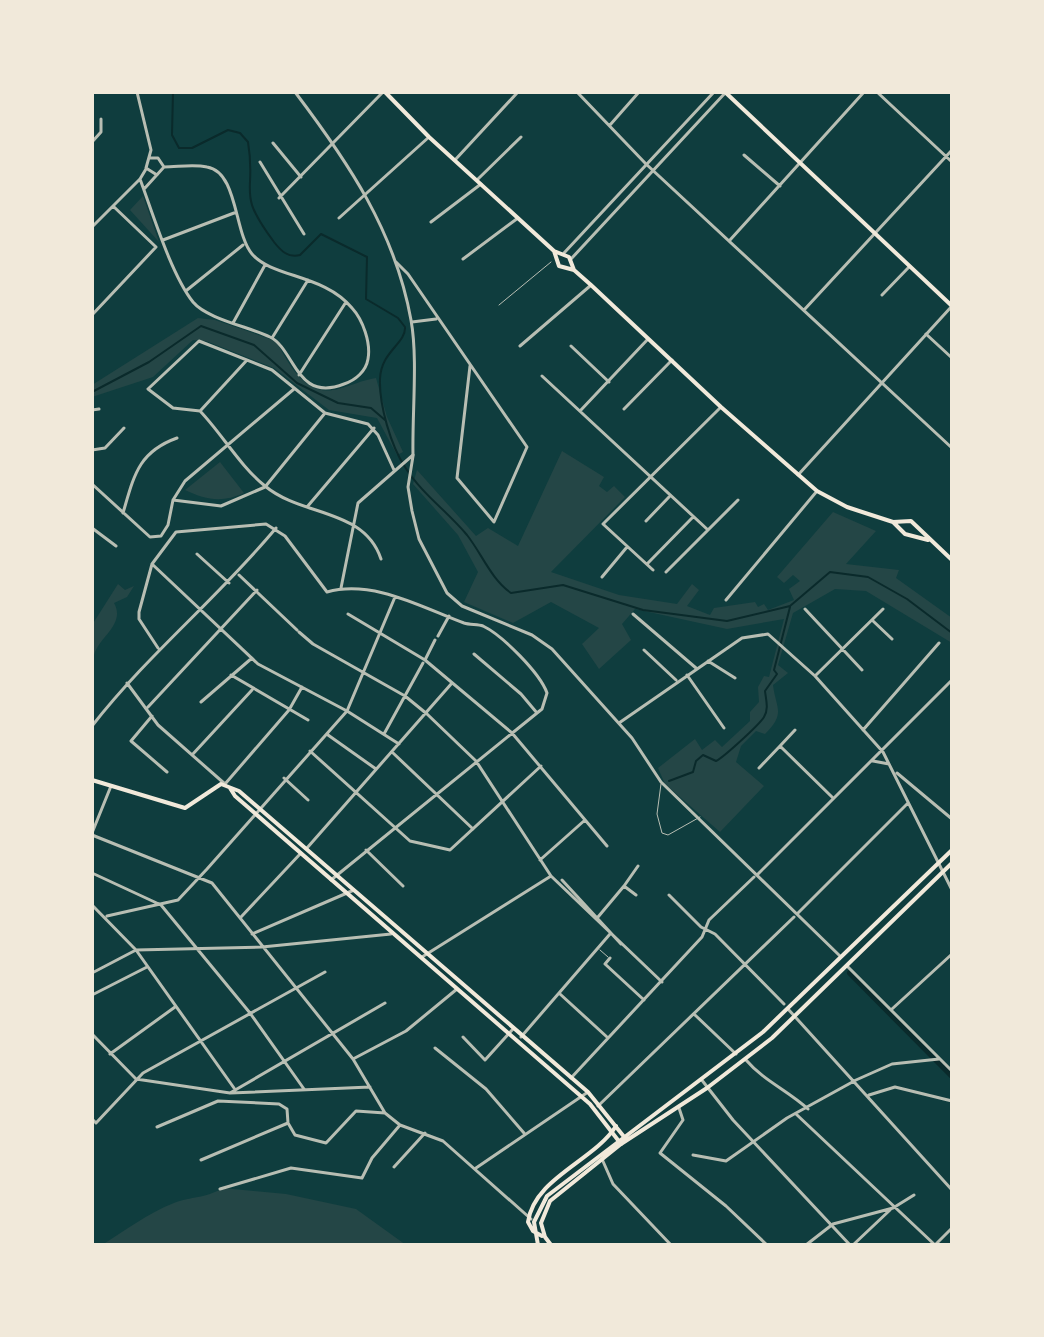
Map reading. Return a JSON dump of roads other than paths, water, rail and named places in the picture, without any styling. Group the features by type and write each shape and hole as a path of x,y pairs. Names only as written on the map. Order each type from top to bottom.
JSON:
{"main road":[{"path":"384,92 554,251 559,266 574,270 721,407 817,491 847,507 893,522 911,521 952,560"},
{"path":"725,92 952,306"},
{"path":"554,251 564,253 571,259 574,270"},
{"path":"893,522 905,534 928,540"},
{"path":"92,780 188,808 219,785 228,786 261,808 354,890 457,989 511,1032 521,1036 588,1092 616,1126 622,1140"},
{"path":"228,786 391,934 423,956 511,1032 517,1041 582,1097 622,1140"},
{"path":"531,1220 547,1196 736,1054 952,850"},
{"path":"622,1140 679,1108 746,1060 796,1016 952,863"},
{"path":"538,1245 531,1220 546,1189 595,1151 616,1126"},
{"path":"551,1245 541,1223 550,1201 601,1156"},
{"path":"533,1231 545,1237"}],"street":[{"path":"92,227 140,179 151,158 137,92"},
{"path":"295,92 367,194 384,227 396,262 412,322 413,455 408,487 419,539 433,572 458,603 546,644 619,723 661,782 840,956"},
{"path":"279,198 384,92"},
{"path":"577,92 646,164 952,448"},
{"path":"609,126 639,92"},
{"path":"564,253 714,92"},
{"path":"571,259 725,92"},
{"path":"729,241 864,92"},
{"path":"877,92 952,162"},
{"path":"455,160 517,93"},
{"path":"92,142 101,132 101,119"},
{"path":"339,218 429,137"},
{"path":"431,222 479,183 521,137"},
{"path":"273,143 301,178"},
{"path":"804,310 952,150"},
{"path":"744,155 780,186"},
{"path":"151,158 158,158 164,167"},
{"path":"260,162 279,198 304,234"},
{"path":"140,179 163,240 198,307 272,338 299,375 329,388 354,380 364,370 368,342 358,316 346,302 309,278 265,265 244,245 228,187 217,171 208,167 164,167 144,188"},
{"path":"146,168 157,175"},
{"path":"92,315 156,247 113,206"},
{"path":"163,240 236,212"},
{"path":"463,259 519,218"},
{"path":"187,290 244,245"},
{"path":"396,262 408,274 436,319 470,366 527,447 494,522 457,478 470,366"},
{"path":"233,323 265,265"},
{"path":"882,295 909,267"},
{"path":"272,338 309,278"},
{"path":"520,346 591,285"},
{"path":"299,375 346,302"},
{"path":"798,475 952,306"},
{"path":"412,322 436,319"},
{"path":"926,334 952,358"},
{"path":"580,411 648,339"},
{"path":"381,559 377,548 354,523 307,507 265,487 200,411 169,407 148,389 199,341 272,370 325,413 374,428 394,470"},
{"path":"571,346 609,382"},
{"path":"200,411 247,360"},
{"path":"624,409 672,360"},
{"path":"542,376 708,530"},
{"path":"92,484 150,537 161,536 166,530 173,500 185,481 294,389"},
{"path":"653,570 603,524 721,407"},
{"path":"92,410 99,409"},
{"path":"173,500 221,506 265,487 325,413"},
{"path":"92,450 105,448 124,428"},
{"path":"307,507 374,428"},
{"path":"123,513 134,475 143,459 157,445 177,438"},
{"path":"341,588 358,503 413,455"},
{"path":"726,600 817,491"},
{"path":"646,521 669,497"},
{"path":"666,572 738,500"},
{"path":"647,564 693,517"},
{"path":"158,648 139,619 152,564 176,532 266,524 276,528 327,592 341,588 395,597 482,626 537,673 547,693 545,705 331,880"},
{"path":"92,528 116,546"},
{"path":"92,726 158,648 238,574 276,528"},
{"path":"602,577 627,547"},
{"path":"197,554 229,583"},
{"path":"152,564 252,658 399,744"},
{"path":"238,574 313,644 405,696 476,761 551,876 662,982"},
{"path":"147,707 222,632 257,590"},
{"path":"107,916 178,900 201,876 284,778 328,735 347,711 395,597"},
{"path":"805,609 862,670"},
{"path":"815,676 883,609"},
{"path":"348,614 424,662 512,733 607,846"},
{"path":"633,614 696,668"},
{"path":"482,626 485,615"},
{"path":"384,734 449,616"},
{"path":"872,620 892,639"},
{"path":"619,723 707,660 754,634 768,634 784,645 815,676 883,752 952,890"},
{"path":"863,730 939,643"},
{"path":"644,650 678,681"},
{"path":"474,654 512,685 537,713"},
{"path":"201,702 252,658"},
{"path":"707,660 735,678"},
{"path":"687,674 724,728"},
{"path":"231,675 308,720"},
{"path":"571,1078 662,982 705,930 709,920 883,752 952,680"},
{"path":"127,683 159,727 228,786 289,710 302,687"},
{"path":"307,848 452,683"},
{"path":"192,755 252,689"},
{"path":"152,716 131,741 167,772"},
{"path":"759,768 795,730"},
{"path":"328,735 376,769"},
{"path":"780,746 833,798"},
{"path":"310,751 417,844 450,850 541,766"},
{"path":"392,752 473,829"},
{"path":"873,761 891,764"},
{"path":"894,770 952,819"},
{"path":"284,778 308,800"},
{"path":"111,786 92,834 212,883 353,1059 385,1113 400,1125 443,1141 531,1220"},
{"path":"594,1109 746,966 908,803"},
{"path":"540,860 585,820"},
{"path":"366,850 403,886"},
{"path":"241,917 301,853"},
{"path":"598,917 638,866"},
{"path":"92,873 161,905 250,1013 304,1089"},
{"path":"423,956 551,876"},
{"path":"562,880 621,944"},
{"path":"624,886 636,895"},
{"path":"252,934 354,890"},
{"path":"669,895 705,930 715,934 796,1016 952,1190"},
{"path":"92,905 107,916 136,950 234,1088"},
{"path":"92,911 98,910"},
{"path":"92,973 136,950 262,947 391,934"},
{"path":"517,1041 610,934"},
{"path":"892,1009 952,954"},
{"path":"610,958 605,964 644,1000"},
{"path":"846,965 952,1071"},
{"path":"92,995 147,967"},
{"path":"94,1121 136,1079 325,972"},
{"path":"353,1059 406,1031 457,989"},
{"path":"560,994 608,1038"},
{"path":"230,1093 385,1003"},
{"path":"110,1054 176,1007"},
{"path":"695,1015 736,1054"},
{"path":"463,1037 485,1060 511,1032"},
{"path":"92,1034 136,1079 230,1093 370,1087"},
{"path":"435,1048 486,1089 525,1134"},
{"path":"693,1155 716,1162 726,1161 796,1114 856,1080 892,1064 939,1059"},
{"path":"746,1060 763,1079 784,1088 808,1109"},
{"path":"701,1079 733,1120 852,1245 893,1208 914,1195"},
{"path":"869,1095 895,1087 952,1101"},
{"path":"476,1168 588,1092"},
{"path":"157,1127 218,1101 283,1105 295,1135 326,1143 356,1111 385,1113"},
{"path":"679,1108 683,1120 660,1153 726,1206 767,1245"},
{"path":"796,1114 935,1245 952,1228"},
{"path":"201,1160 288,1123"},
{"path":"220,1189 291,1168 362,1178 372,1158 400,1125"},
{"path":"394,1167 425,1133"},
{"path":"601,1156 613,1184 671,1245"},
{"path":"806,1245 833,1224 893,1208"}],"lane":[{"path":"499,305 551,262"},
{"path":"661,782 657,814 662,833 668,835 700,817"},
{"path":"598,948 610,958"}],"waterway":[{"path":"173,92 172,135 179,148 192,148 228,130 240,133 248,142 251,201 262,225 282,251 292,256 300,255 321,234 367,257 366,299 398,318 405,327 402,338 384,361 380,379 384,413 395,448 411,476 467,535 492,574 511,593 563,585 643,610 727,621 790,606 830,572 868,577 907,599 952,633"},
{"path":"92,392 149,362 201,326 254,345 297,383 338,403 371,408 385,420"},
{"path":"669,781 693,772 696,761 703,755 716,761 764,717 767,708 765,691 777,674 774,670 790,607"},
{"path":"850,973 952,1076"}]}
